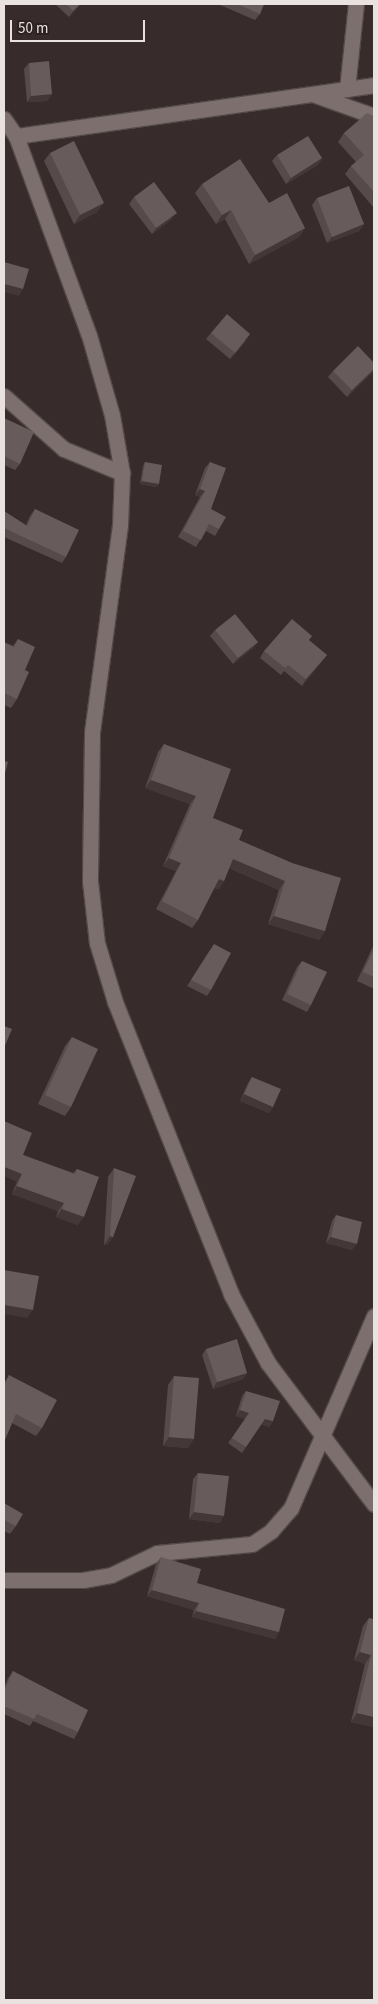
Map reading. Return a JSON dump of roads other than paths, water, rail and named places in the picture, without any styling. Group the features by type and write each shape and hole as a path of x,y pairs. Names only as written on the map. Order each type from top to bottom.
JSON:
{"street":[{"path":"347,89 356,4"},
{"path":"16,136 374,85"},
{"path":"311,94 374,116"},
{"path":"4,119 16,136 89,335 112,415 122,473 120,525 92,733 90,881 97,943 115,1002 232,1294 268,1363 322,1439 374,1504"},
{"path":"4,396 64,449 122,473"},
{"path":"4,1580 83,1580 112,1575 157,1553 252,1544 271,1531 291,1508 374,1316"}]}
